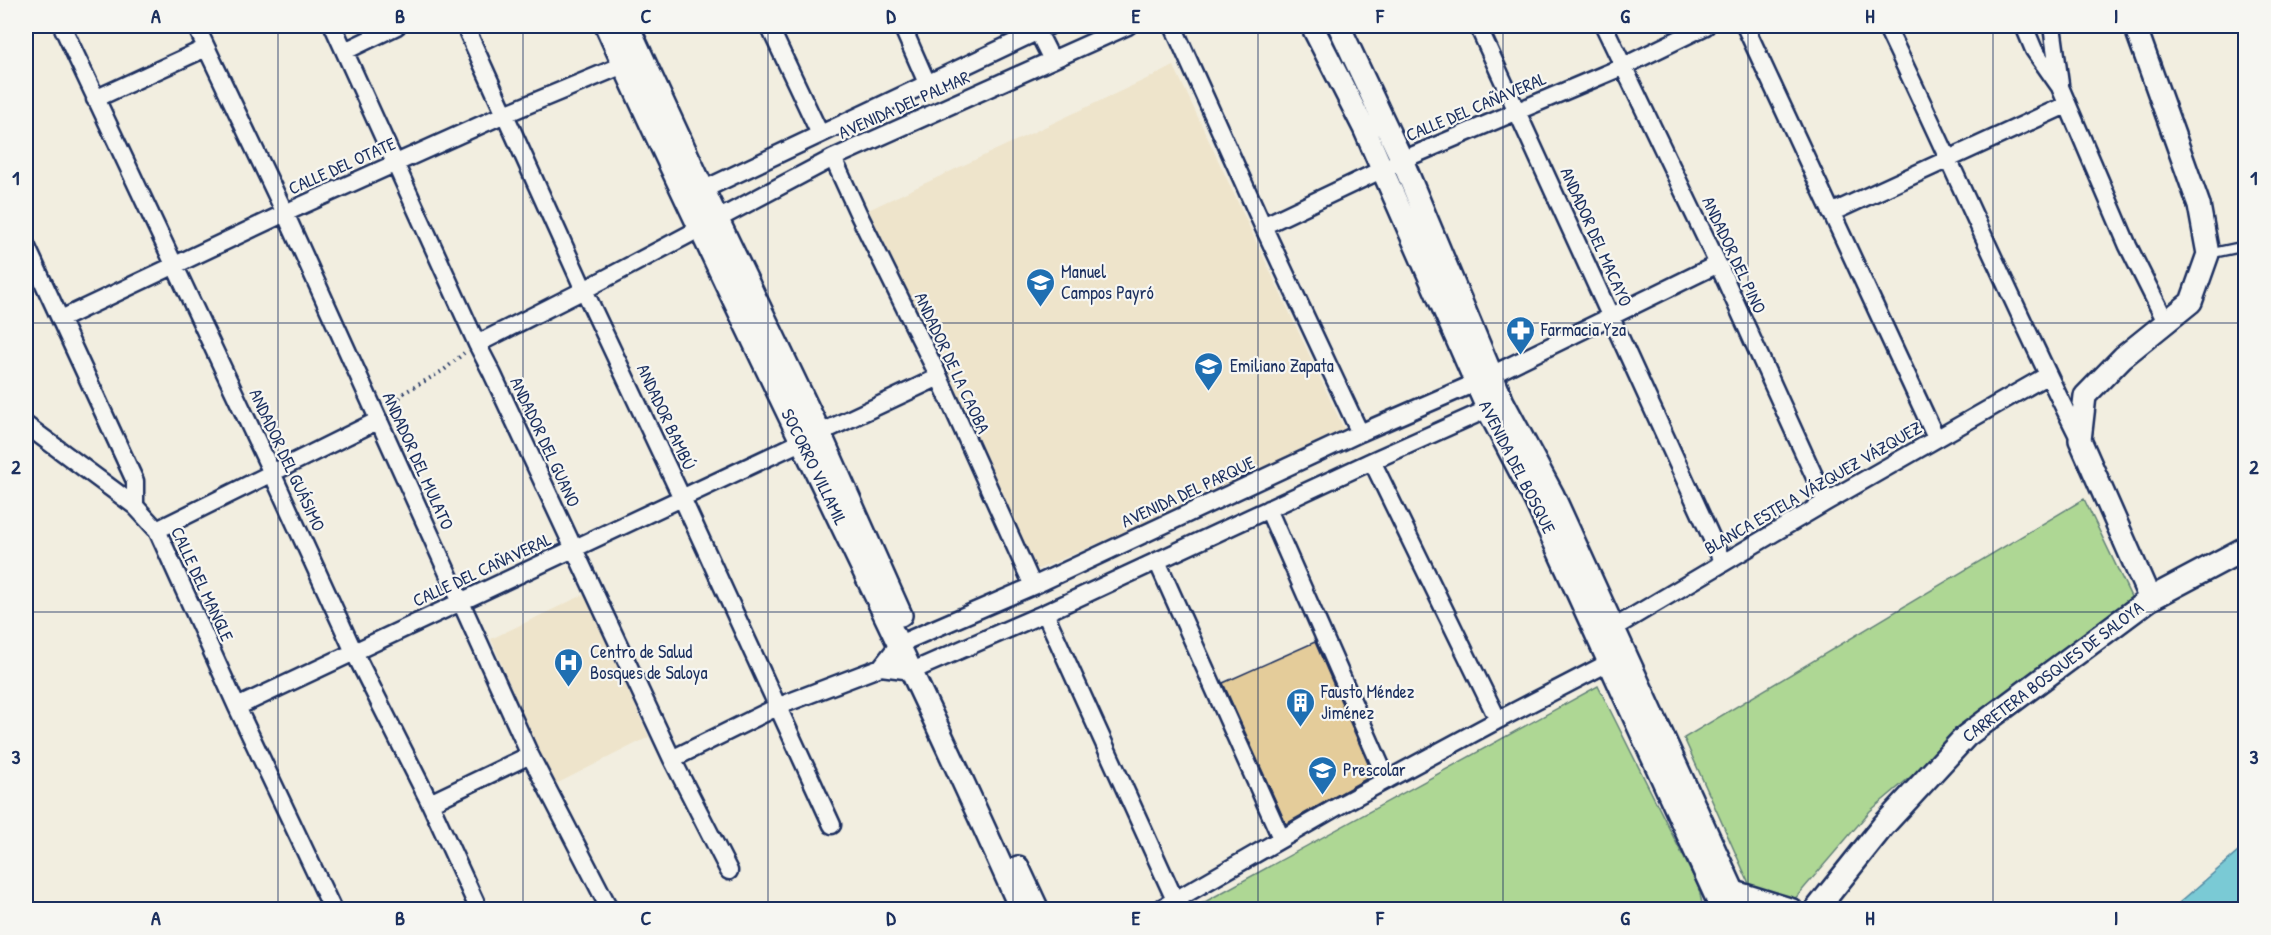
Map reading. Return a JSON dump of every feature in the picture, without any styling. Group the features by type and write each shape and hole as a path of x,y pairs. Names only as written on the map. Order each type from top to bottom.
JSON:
{"main road":[{"name":"CARRETERA BOSQUES DE SALOYA","path":"1816,909 1882,826 1966,735 2150,599 2246,548"},
{"path":"1727,904 1791,909"}],"street":[{"name":"ANDADOR DEL GUÁSIMO","path":"62,26 354,652 480,909"},
{"name":"ANDADOR DEL MULATO","path":"196,26 285,213 530,755 610,909"},
{"name":"ANDADOR DEL GUANO","path":"333,26 573,549 672,759 729,871"},
{"path":"345,51 397,26"},
{"name":"ANDADOR BAMBÚ","path":"465,26 584,290 779,706 832,825"},
{"name":"SOCORRO VILLAMIL","path":"606,26 633,61 811,437 905,641 1021,909"},
{"name":"SOCORRO VILLAMIL","path":"628,26 633,61"},
{"path":"769,26 820,134"},
{"path":"902,26 927,83"},
{"name":"AVENIDA DEL PALMAR","path":"477,344 833,158 1128,26"},
{"path":"1173,26 1360,433"},
{"name":"AVENIDA DEL BOSQUE","path":"1312,26 1364,128 1381,169 1496,406 1553,495 1606,632 1727,904"},
{"name":"AVENIDA DEL BOSQUE","path":"1339,26 1402,160 1484,379"},
{"name":"ANDADOR DEL MACAYO","path":"1478,26 1723,563"},
{"name":"ANDADOR DEL PINO","path":"1604,26 1718,264 1826,502"},
{"name":"CALLE DEL CAÑAVERAL","path":"1263,226 1381,169 1622,67 1706,26"},
{"path":"1745,26 1936,438"},
{"path":"1886,26 2080,440 2150,599"},
{"path":"2024,26 2034,50 2060,87"},
{"path":"2052,26 2060,87 2066,105 2127,246 2166,322"},
{"path":"2080,440 2085,396 2123,357 2191,302 2208,254 2199,205 2135,26"},
{"path":"1041,27 1052,60"},
{"name":"AVENIDA DEL PALMAR","path":"695,194 1041,27"},
{"path":"95,99 206,48"},
{"name":"CALLE DEL OTATE","path":"61,319 285,213 505,114 633,61"},
{"path":"1831,213 2066,105"},
{"name":"ANDADOR DE LA CAOBA","path":"833,158 939,377 1033,586"},
{"path":"26,245 135,481 135,506"},
{"name":"AVENIDA DEL PARQUE","path":"905,641 1033,586 1360,433 1484,379 1718,264"},
{"name":"BLANCA ESTELA VÁZQUEZ VÁZQUEZ","path":"1606,632 1936,438 2048,375"},
{"name":"CALLE DEL CAÑAVERAL","path":"237,707 939,377"},
{"path":"672,759 779,706 881,667 917,668 1045,613 1372,460 1496,406"},
{"path":"157,530 379,420"},
{"name":"CALLE DEL MANGLE","path":"26,425 135,506 157,530 237,707 333,909"},
{"path":"1372,460 1498,720"},
{"path":"1268,509 1387,780"},
{"path":"1157,561 1281,838"},
{"path":"1045,613 1176,900"},
{"name":"AVENIDA DEL BOSQUE","path":"1606,632 1610,662 1727,904"},
{"path":"881,667 905,641"},
{"path":"1158,909 1387,780 1610,662"},
{"name":"SOCORRO VILLAMIL","path":"917,668 1038,909"},
{"path":"430,804 530,755"}],"lane":[{"path":"2208,254 2246,246"}],"path":[{"path":"379,420 392,410 402,394 444,370 477,344"}],"shaded area":[{"name":"Manuel Campos Payró","path":"1174,66 1344,429 1153,520 1034,571 864,212"},
{"name":"Centro de Salud Bosques de Saloya","path":"585,594 649,737 552,786 491,639"}],"green space":[{"path":"2084,499 2133,601 2114,610 1870,811 1793,901 1752,890 1684,738"},
{"path":"1598,686 1699,888 1703,909 1192,909"}],"water":[{"path":"2245,846 2245,909 2172,909"}],"building":[{"name":"Fausto Méndez Jiménez","path":"1315,642 1373,775 1286,824 1223,683"}],"place":[{"name":"Manuel Campos Payró","path":"1040,308"},
{"name":"Farmacia Yza","path":"1520,356"},
{"name":"Emiliano Zapata","path":"1209,392"},
{"name":"Centro de Salud Bosques de Saloya","path":"569,688"},
{"name":"Fausto Méndez Jiménez","path":"1300,728"},
{"name":"Prescolar","path":"1322,796"}]}
